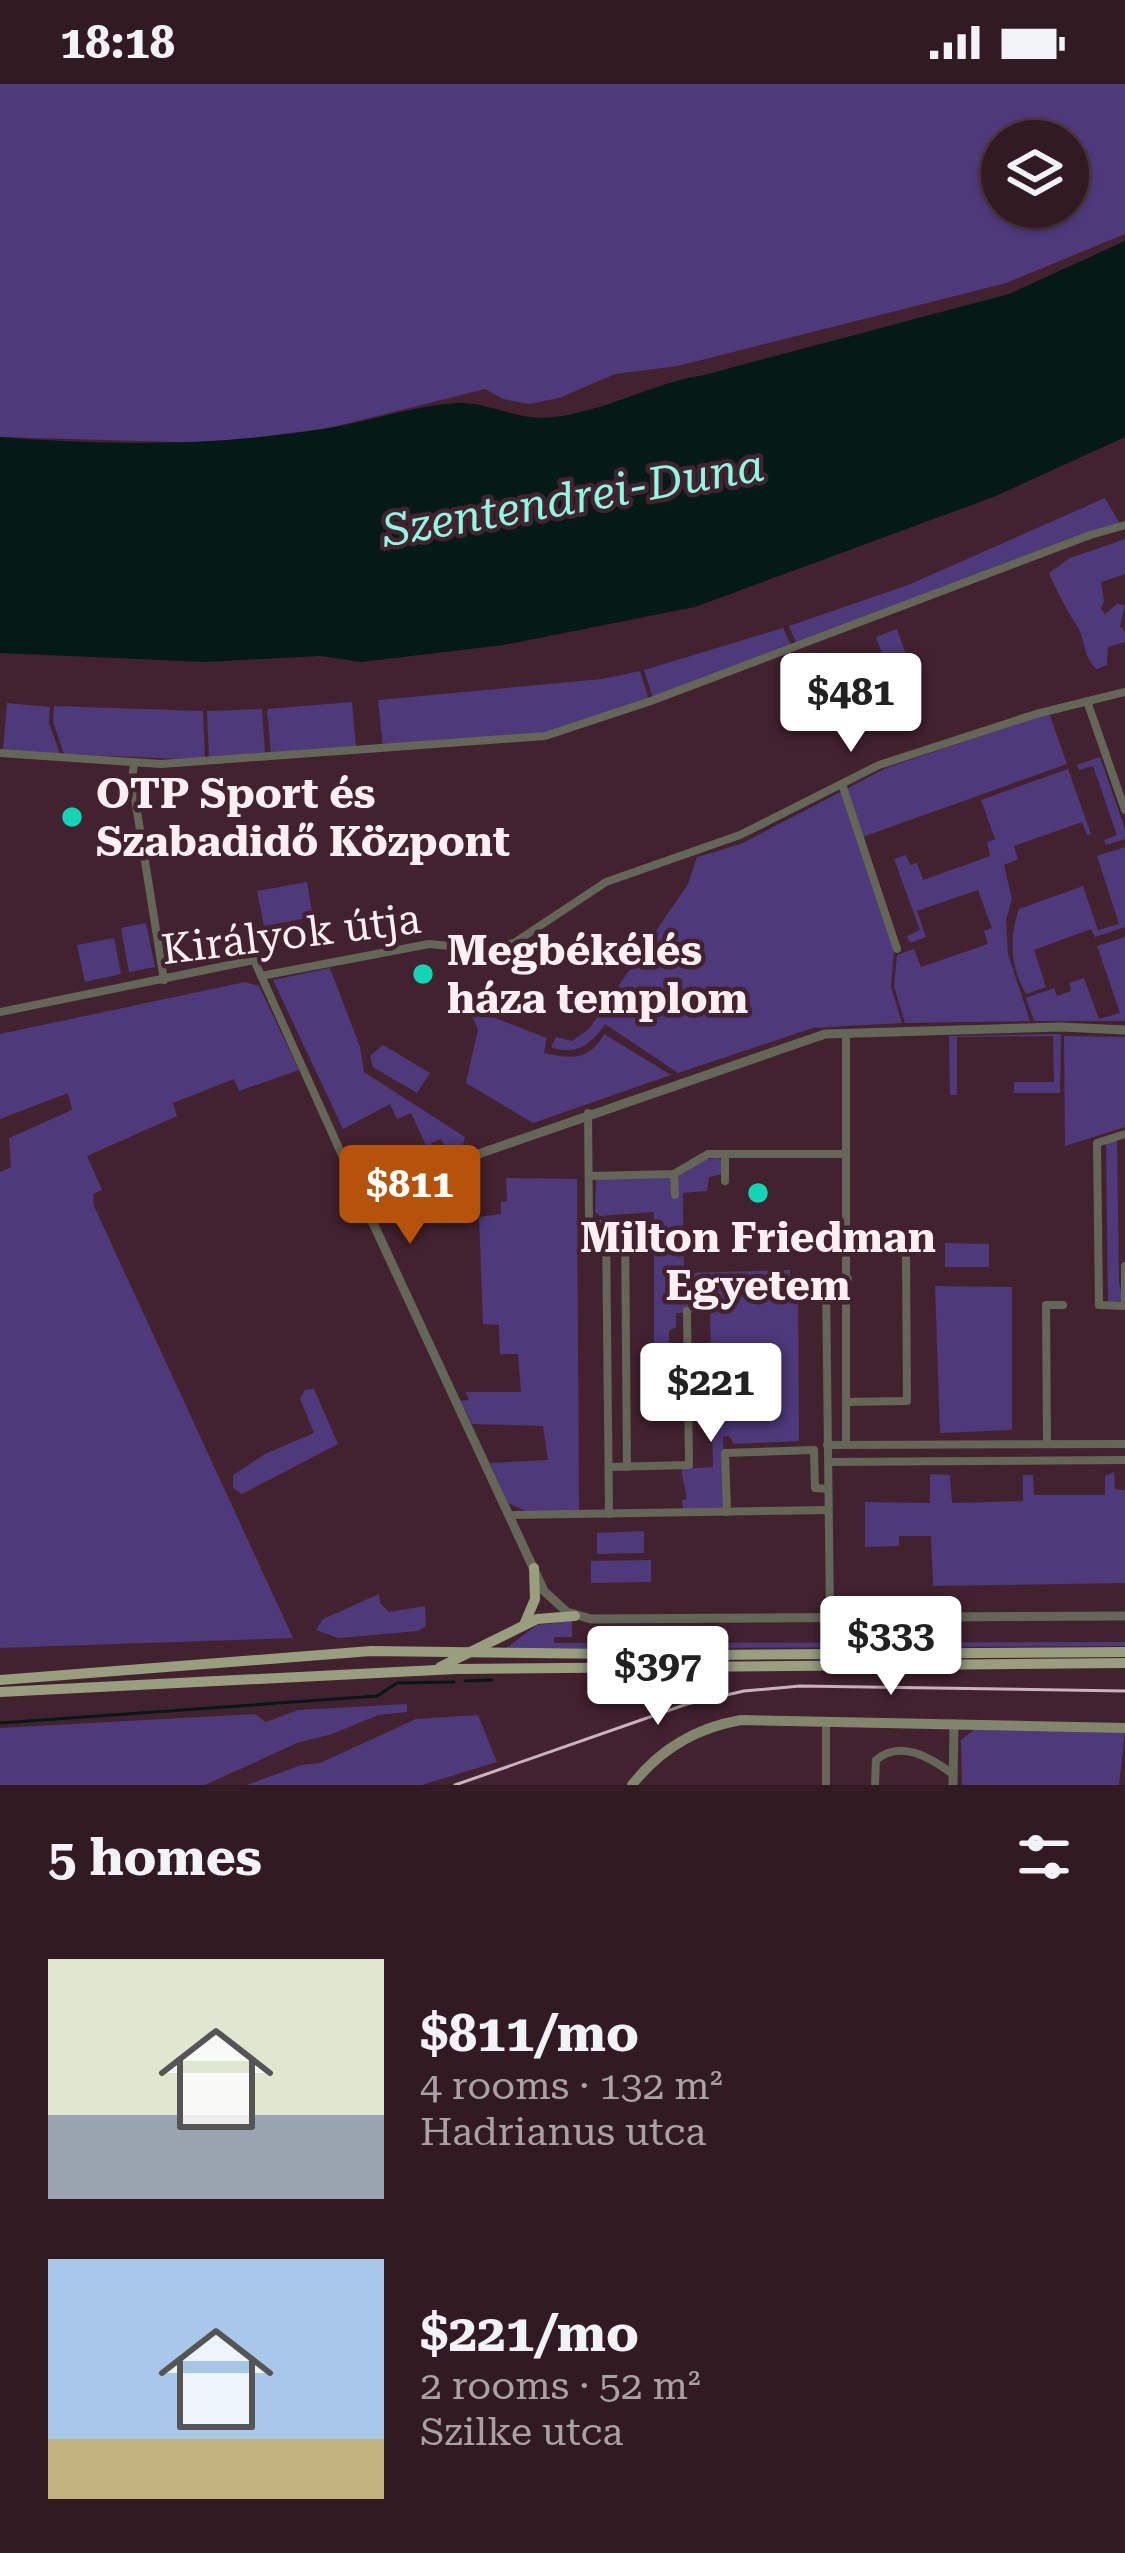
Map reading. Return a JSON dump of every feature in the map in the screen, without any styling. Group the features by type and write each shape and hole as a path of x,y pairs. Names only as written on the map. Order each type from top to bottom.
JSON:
{"main road":[{"path":"524,1624 535,1599 534,1568"},
{"path":"435,1670 524,1624 574,1616"},
{"path":"0,1680 371,1651 1125,1652"},
{"path":"0,1692 502,1668 1125,1663"},
{"path":"632,1785 665,1751 707,1728 759,1718 1125,1728"}],"street":[{"path":"0,753 134,763 207,762 559,733 1125,525"},
{"name":"Királyok útja","path":"0,1012 254,960 261,976 429,944 485,949 514,943 606,882 740,835 879,765 1125,692"},
{"path":"1088,701 1125,810"},
{"path":"134,763 131,780 164,980"},
{"path":"842,784 897,949"},
{"path":"261,976 552,1601 574,1616 1125,1616"},
{"path":"360,1195 815,1036 1060,1027 1125,1030"},
{"path":"846,1033 846,1445"},
{"path":"588,1113 589,1224 625,1225 627,1467"},
{"path":"1125,1134 1097,1143 1099,1305 1125,1306 1125,1266"},
{"path":"589,1176 674,1174 708,1154 844,1154"},
{"path":"725,1155 725,1181"},
{"path":"674,1174 675,1195"},
{"path":"606,1224 609,1514"},
{"path":"846,1402 907,1401 905,1249"},
{"path":"830,1619 826,1280 848,1279"},
{"path":"1047,1443 1046,1305 1063,1305"},
{"path":"608,1467 689,1465 687,1311"},
{"path":"827,1445 1125,1444"},
{"path":"727,1512 725,1453 814,1450 815,1488 828,1489"},
{"path":"827,1462 1125,1460"},
{"path":"509,1515 828,1510"},
{"path":"826,1719 826,1785"},
{"path":"953,1779 954,1724"},
{"path":"874,1785 876,1760 887,1752 916,1752 953,1779"}],"shaded area":[{"path":"0,84 1125,84 1125,234 1006,283 678,366 615,374 559,398 529,404 503,399 485,389 329,428 211,443 0,437"},
{"path":"1105,498 1120,524 1076,536 796,643 789,626 908,585"},
{"path":"1125,539 1125,574 1101,582 1101,609 1105,614 1117,604 1125,605 1120,626 1125,642 1108,647 1107,665 1097,669 1049,573 1070,558"},
{"path":"783,628 791,645 653,698 644,670"},
{"path":"897,629 911,669 891,677 876,637"},
{"path":"640,671 649,700 551,732 383,747 378,700 602,679"},
{"path":"352,702 356,748 271,754 267,709"},
{"path":"7,703 50,707 49,723 60,754 3,750"},
{"path":"54,706 203,711 205,760 64,754 53,722"},
{"path":"262,709 265,754 209,760 207,711"},
{"path":"1049,713 1067,764 857,839 894,949 891,987 902,1023 813,1028 678,1073 605,1024 582,1047 551,1047 556,1037 572,1041 589,1029 688,884 697,857 741,844 886,768"},
{"path":"1100,757 1125,829 1125,839 1106,845 1104,840 1117,835 1093,766 1079,770 1077,765"},
{"path":"1068,769 1091,834 1087,835 1082,822 1014,846 1018,859 1004,865 1012,899 1006,920 1008,954 1030,1021 905,1023 894,986 897,955 914,949 921,967 988,944 984,931 992,928 978,890 917,911 926,937 910,943 907,936 920,930 894,859 906,855 910,865 917,863 923,880 990,856 987,842 995,839 981,800"},
{"path":"1125,847 1125,927 1095,937 1091,929 1034,950 1046,987 1026,994 1013,953 1019,909 1083,886 1098,930 1119,924 1097,856"},
{"path":"307,882 313,917 264,926 257,891"},
{"path":"146,923 155,967 129,972 121,928"},
{"path":"1125,937 1125,1021 1034,1021 1026,998 1054,988 1057,996 1071,991 1069,983 1084,978 1099,1019 1120,1013 1097,946"},
{"path":"114,938 121,974 85,982 77,945"},
{"path":"330,968 360,1047 364,1072 465,1137 463,1145 447,1150 441,1139 431,1143 434,1152 430,1154 411,1113 397,1119 390,1104 343,1129 273,980"},
{"path":"245,982 259,986 299,1070 239,1091 234,1079 173,1103 177,1116 87,1156 102,1190 93,1194 94,1206 293,1638 0,1648 0,1172 11,1167 9,1138 72,1110 68,1093 0,1119 0,1034"},
{"path":"459,990 480,999 485,1014 547,1038 544,1053 578,1056 592,1049 604,1034 671,1075 533,1123 466,1083 478,1029"},
{"path":"1061,1034 1060,1093 1014,1093 1014,1082 1054,1082 1053,1036 957,1037 957,1095 950,1095 949,1036"},
{"path":"1064,1036 1125,1037 1125,1127 1065,1146"},
{"path":"383,1045 430,1073 417,1093 373,1067 370,1056"},
{"path":"1117,1139 1123,1301 1108,1303 1106,1142"},
{"path":"706,1159 724,1161 723,1174 709,1177 707,1191 683,1193 684,1273 790,1270 790,1276 798,1276 799,1441 734,1444 729,1436 723,1437 724,1509 683,1510 682,1500 687,1499 681,1469 713,1467 710,1312 676,1313 669,1349 677,1349 676,1367 654,1367 654,1212 600,1216 595,1212 596,1179 677,1177"},
{"path":"466,1165 467,1175 458,1177 463,1217 442,1217 442,1174"},
{"path":"438,1176 437,1221 388,1222 378,1198"},
{"path":"506,1178 577,1179 579,1511 528,1512 508,1503 490,1463 548,1460 543,1426 472,1424 461,1401 469,1400 466,1392 521,1392 518,1354 500,1354 499,1325 483,1324 479,1217 501,1214 501,1202 507,1201"},
{"path":"945,1243 989,1244 989,1267 945,1267"},
{"path":"935,1286 1012,1287 1012,1430 940,1433"},
{"path":"314,1389 338,1444 242,1494 233,1488 233,1475 265,1454 314,1433 300,1399 305,1390"},
{"path":"1114,1472 1115,1489 1125,1490 1125,1583 933,1586 931,1536 899,1536 899,1546 865,1547 865,1502 930,1503 930,1474 950,1475 952,1503 1023,1501 1023,1475 1033,1475 1034,1495 1105,1495 1105,1476"},
{"path":"644,1531 644,1553 597,1554 597,1533"},
{"path":"651,1560 651,1582 591,1583 591,1561"},
{"path":"379,1594 389,1612 425,1606 426,1626 418,1631 339,1638 316,1630 323,1619"},
{"path":"572,1621 572,1637 554,1637 554,1643 1125,1642 1125,1646 505,1649 537,1625"},
{"path":"407,1704 407,1712 378,1715 297,1743 205,1785 0,1785 0,1728 255,1714 266,1722 298,1710"},
{"path":"478,1715 497,1762 422,1785 247,1785 320,1763 416,1719"},
{"path":"976,1728 1125,1732 1119,1785 962,1785 961,1740"}],"water":[{"name":"Szentendrei-Duna","path":"1125,241 1125,437 996,496 695,607 504,645 361,662 321,656 205,662 0,653 0,437 124,443 247,438 329,428 455,403 528,417 573,414 685,379 1009,294"}],"waterway":[{"path":"465,1681 492,1680"},
{"path":"0,1723 377,1696 397,1683 454,1682"}],"tram line":[{"path":"455,1785 687,1704 744,1691 800,1686 1125,1691"}],"place":[{"name":"OTP Sport és Szabadidő Központ","path":"72,817"},
{"name":"Megbékélés háza templom","path":"423,974"},
{"name":"Milton Friedman Egyetem","path":"758,1193"}]}
